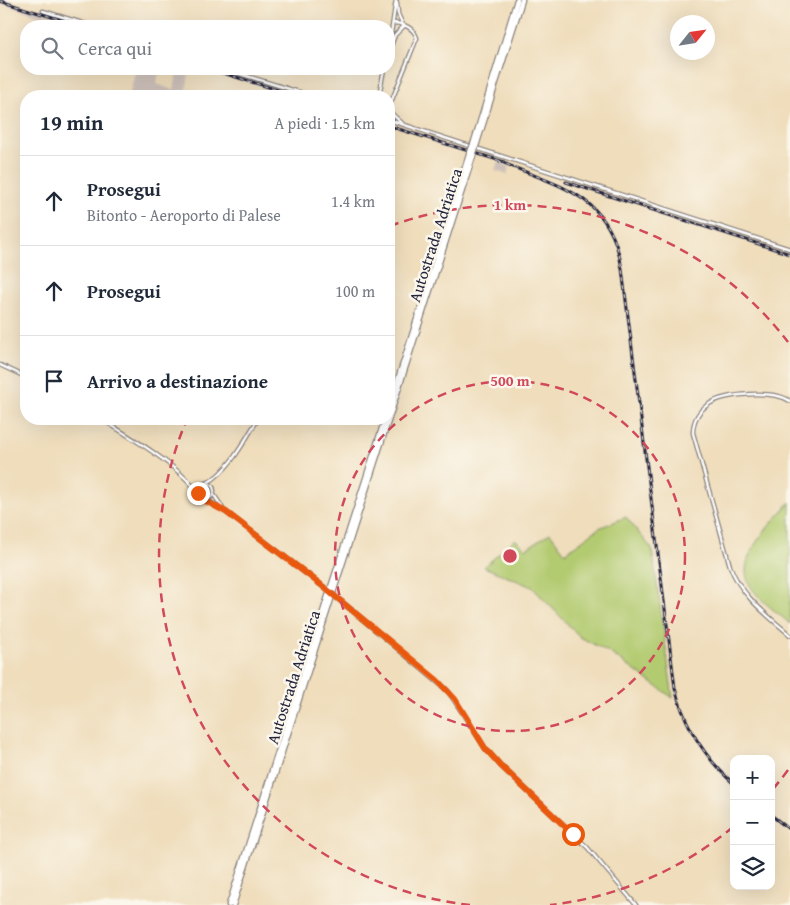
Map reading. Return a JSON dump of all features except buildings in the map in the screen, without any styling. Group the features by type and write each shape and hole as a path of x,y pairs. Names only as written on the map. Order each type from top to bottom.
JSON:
{"highway":[{"name":"Autostrada Adriatica","path":"395,395 471,156 517,0"},
{"name":"Autostrada Adriatica","path":"475,142 522,0"},
{"name":"Autostrada Adriatica","path":"395,390 471,156"},
{"name":"Autostrada Adriatica","path":"229,905 383,425"},
{"name":"Autostrada Adriatica","path":"233,905 386,425"}],"main road":[{"path":"393,20 396,0"},
{"path":"396,0 398,14 404,26"},
{"path":"43,11 72,20"},
{"path":"395,24 412,29 417,38 395,94"},
{"path":"395,35 404,26"},
{"path":"244,75 292,90"},
{"path":"380,90 383,75"},
{"path":"395,117 405,125"},
{"path":"395,122 790,249"},
{"path":"0,365 20,373"},
{"path":"790,401 766,393 713,402 701,410 696,418 693,433 730,566 738,584 744,593 790,635"},
{"path":"111,425 143,445 190,483 205,500 226,512 320,584 448,691 485,748 501,766 587,847 636,905"},
{"path":"226,512 216,500 212,486 216,477 240,447 254,425"},
{"path":"190,483 201,485 216,477"},
{"path":"207,483 212,486"},
{"path":"198,493 201,485"},
{"path":"205,500 214,495"}],"shaded area":[{"path":"0,0 4,0 67,20 54,20 0,3"},
{"path":"134,75 158,75 157,84 174,90 131,90"},
{"path":"177,75 189,75 186,90 174,90"},
{"path":"225,75 238,75 287,90 273,90"},
{"path":"498,162 509,166 507,175 495,170"}],"green space":[{"path":"790,502 790,624 759,597 751,587 747,576 747,564 757,541"},
{"path":"626,517 652,549 673,698 610,653 580,637 532,587 484,567 515,539 526,549 550,533 565,553 599,528"}],"railway":[{"path":"0,1 62,20"},
{"path":"229,75 278,90"},
{"path":"395,128 504,162"},
{"path":"499,161 561,186 578,196 593,208 606,223 616,243 622,269 675,688 684,716 697,741 714,764 730,780"},
{"path":"566,182 790,254"},
{"path":"775,818 790,830"}],"route":[{"path":"198,493 202,499 226,512 320,584 437,680 455,699 485,748 501,766 573,834"}]}
